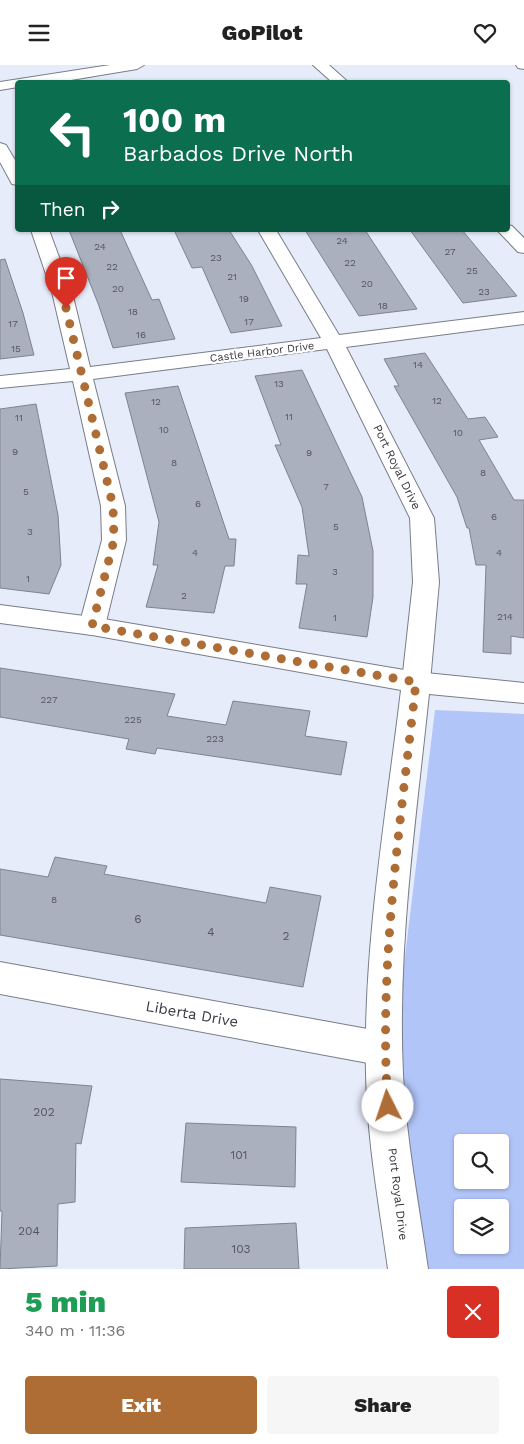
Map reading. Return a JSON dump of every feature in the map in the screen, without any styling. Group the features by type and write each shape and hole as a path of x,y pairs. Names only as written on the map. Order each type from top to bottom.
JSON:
{"street":[{"path":"320,65 338,80"},
{"path":"45,80 134,68"},
{"path":"0,86 15,84"},
{"path":"0,148 15,175"},
{"path":"41,232 62,292 113,506 114,540 92,626"},
{"name":"Port Royal Drive","path":"268,232 334,343 422,518 426,582 392,902 384,1049 390,1125 408,1269"},
{"path":"508,232 524,248"},
{"name":"Castle Harbor Drive","path":"0,382 81,374 524,318"},
{"path":"0,614 92,626 416,682 524,693"},
{"name":"Liberta Drive","path":"0,978 384,1049"}],"shaded area":[{"path":"435,710 524,714 524,1269 429,1269 410,1151 398,1014"}],"building":[{"path":"70,232 121,232 152,300 159,299 175,339 113,348 99,306"},
{"path":"175,232 230,232 252,266 282,326 231,333 202,267 192,268"},
{"path":"306,232 366,232 417,309 359,316"},
{"path":"411,232 464,232 517,296 463,303"},
{"path":"5,259 23,313 34,355 0,359 0,260"},
{"path":"425,353 468,419 485,417 498,437 479,440 514,500 524,500 524,638 511,636 511,654 483,652 486,565 476,565 469,528 467,528 457,497 394,386 399,386 384,359"},
{"path":"302,370 362,497 373,551 373,597 367,637 299,628 307,584 296,584 298,555 309,556 302,507 275,445 281,445 255,376"},
{"path":"178,386 229,539 236,539 234,566 225,566 214,613 146,607 158,565 153,565 159,522 125,393"},
{"path":"36,404 58,515 61,565 49,594 0,588 0,409"},
{"path":"0,668 175,694 167,716 226,725 233,701 310,711 305,736 347,742 341,775 157,748 155,754 126,749 129,739 0,717"},
{"path":"55,857 107,866 104,874 266,903 270,887 321,896 303,987 0,935 0,869 48,877"},
{"path":"0,1079 92,1086 81,1144 76,1143 75,1202 58,1204 57,1266 0,1269 2,1211 0,1211"},
{"path":"186,1123 296,1127 295,1187 181,1182"},
{"path":"296,1223 299,1269 184,1269 185,1228"}],"route":[{"path":"66,308 113,506 114,540 92,626 416,682 392,902 384,1049 388,1106"}]}
